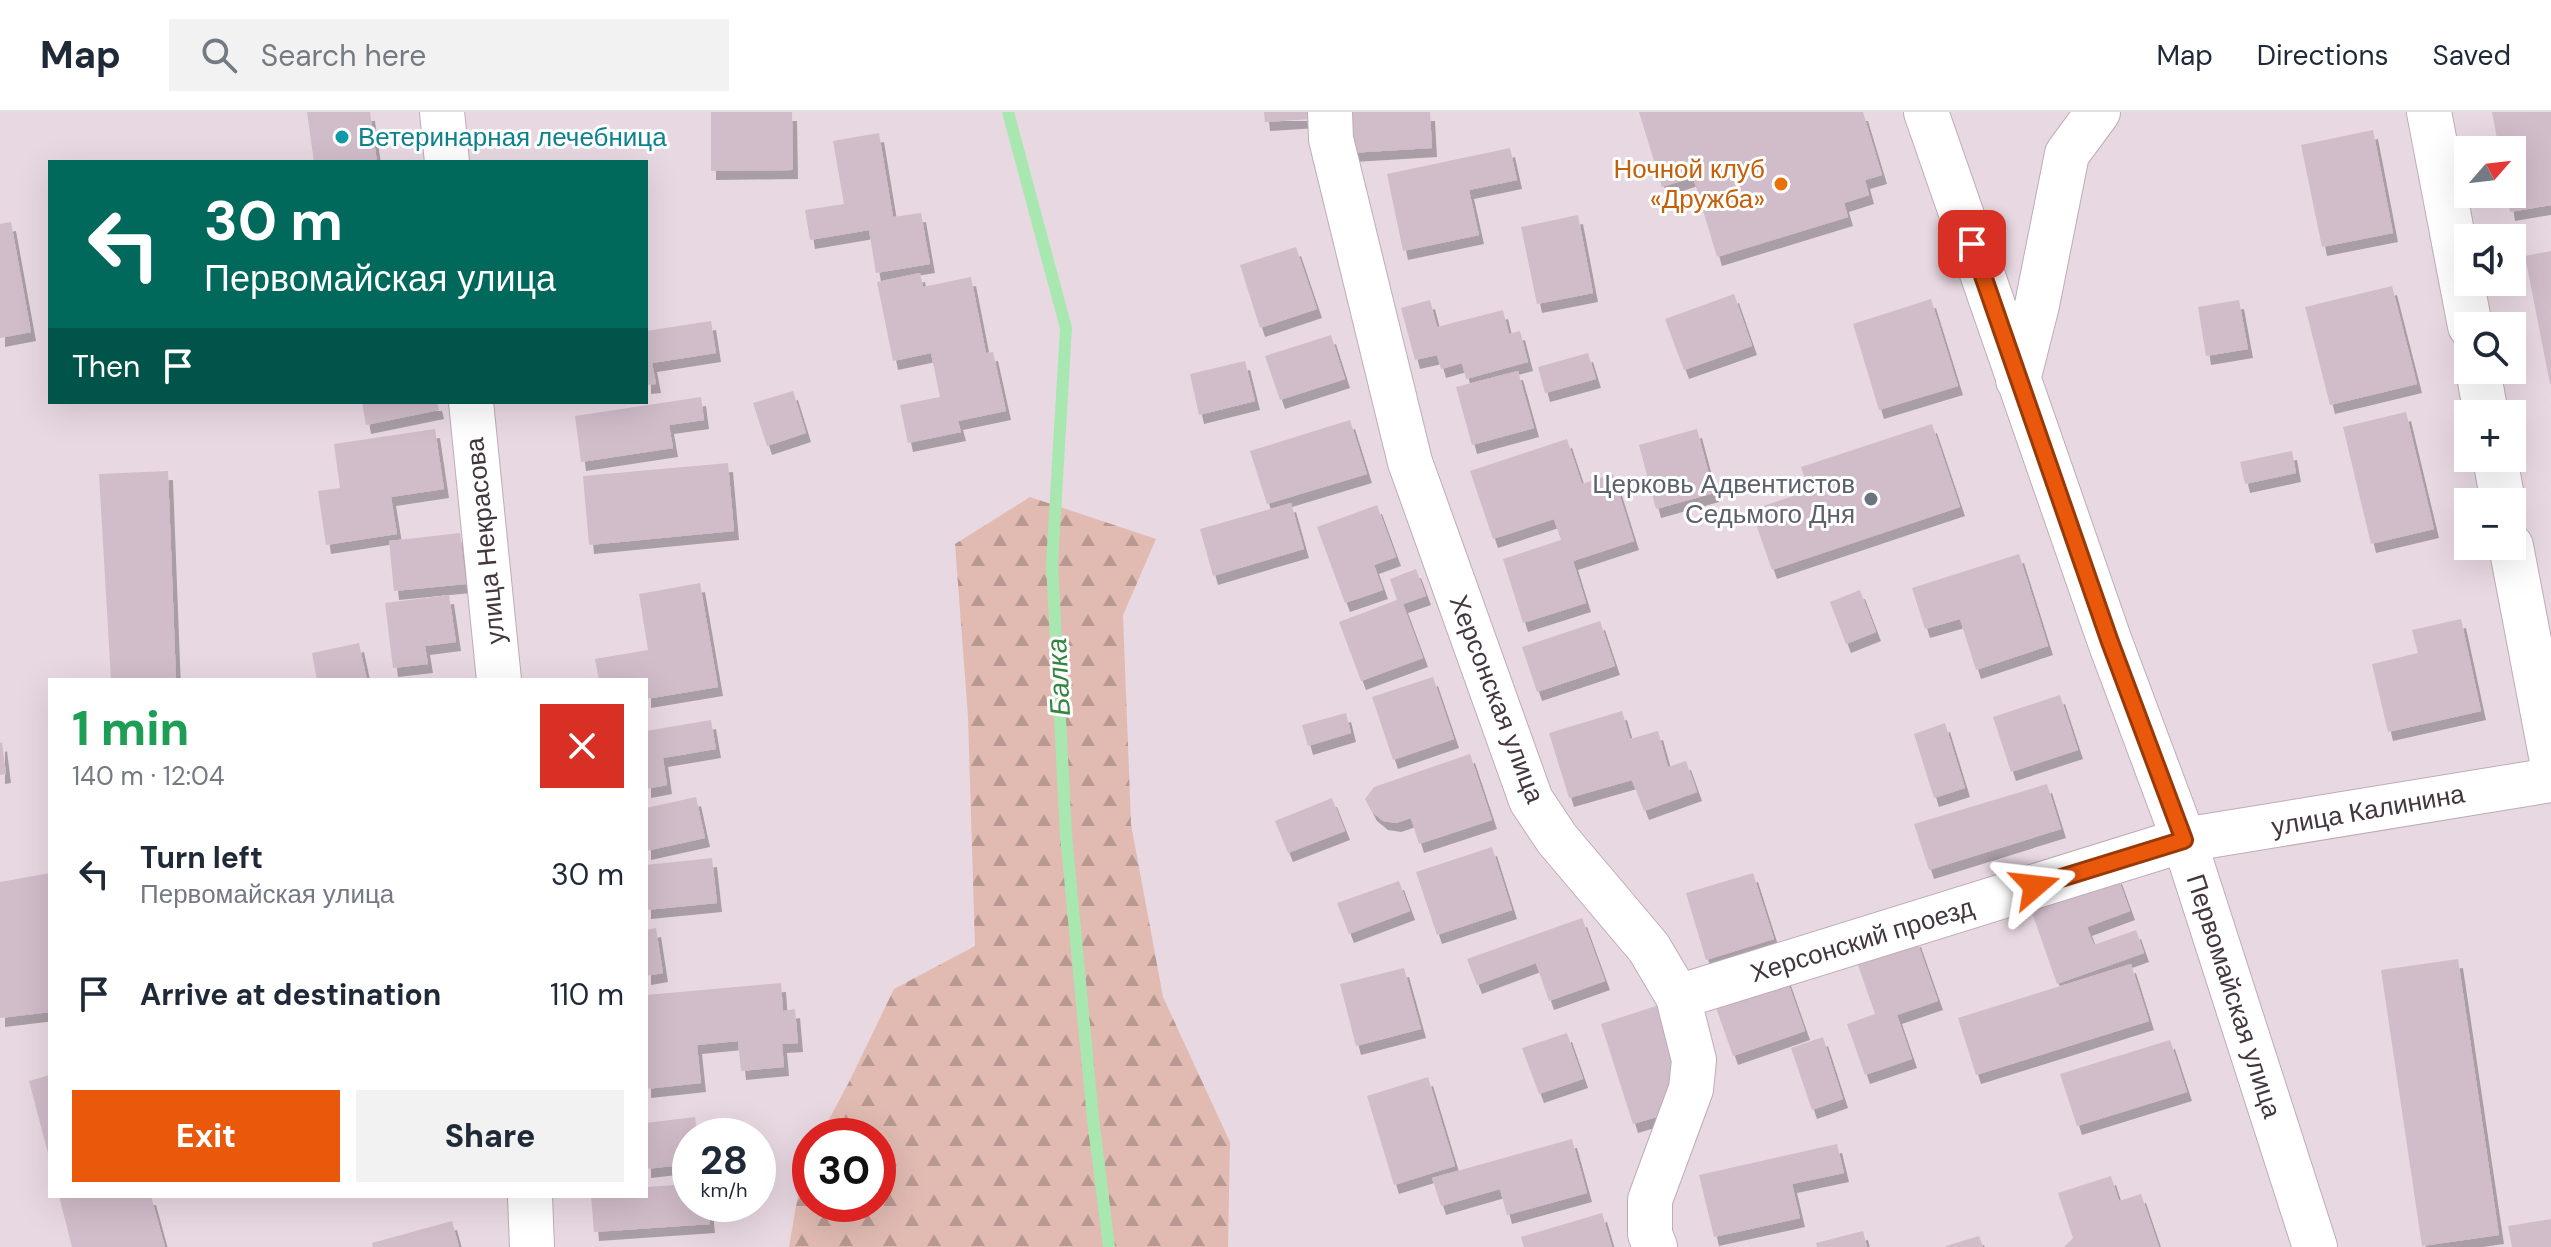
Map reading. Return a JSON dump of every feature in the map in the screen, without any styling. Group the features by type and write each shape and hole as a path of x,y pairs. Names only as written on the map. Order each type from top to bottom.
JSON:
{"street":[{"path":"442,112 447,160"},
{"name":"Херсонская улица","path":"1330,112 1331,139 1410,462 1531,800 1557,839 1649,948 1678,997 1694,1060 1691,1089 1650,1200 1650,1234 1655,1247"},
{"name":"Первомайская улица","path":"1926,112 2110,642 2184,840 2315,1247"},
{"path":"2018,380 2037,305 2067,154 2098,112"},
{"path":"2429,112 2467,312"},
{"name":"улица Некрасова","path":"471,404 499,678"},
{"path":"2514,560 2551,756"},
{"name":"улица Калинина","path":"2184,840 2551,780"},
{"name":"Херсонский проезд","path":"1678,997 2184,840"},
{"path":"530,1198 532,1247"}],"shaded area":[{"path":"0,112 2551,112 2551,1247 0,1247"}],"green space":[{"path":"1030,497 1156,539 1123,615 1131,824 1163,997 1230,1142 1228,1247 789,1247 793,1222 896,1222 896,1118 830,1118 894,989 975,946 968,717 955,544"}],"building":[{"name":"Ветеринарная лечебница","path":"307,112 370,112 377,160 314,160"},
{"path":"711,112 792,112 793,170 711,171"},
{"path":"1264,112 1313,112 1313,119 1265,122"},
{"path":"1347,112 1430,112 1432,148 1349,153"},
{"name":"Ночной клуб «Дружба»","path":"1639,112 1863,112 1882,175 1865,180 1869,195 1844,203 1848,217 1717,257 1693,177 1662,187"},
{"path":"2492,112 2551,112 2551,205 2510,212 2509,208 2526,208 2526,136 2496,136"},
{"path":"2373,130 2393,233 2322,247 2301,145"},
{"path":"879,133 893,217 921,213 930,264 876,273 869,230 810,240 805,210 844,204 833,141"},
{"path":"1510,148 1517,180 1469,190 1479,235 1403,251 1387,174"},
{"path":"1578,215 1593,293 1537,304 1521,227"},
{"path":"11,222 31,332 0,338 0,224"},
{"path":"1296,247 1317,309 1260,328 1240,265"},
{"path":"2551,251 2551,384 2526,261 2526,256"},
{"path":"920,273 923,287 971,277 986,353 993,352 1006,411 958,421 961,432 908,443 900,405 940,397 931,353 893,361 877,282"},
{"path":"2392,286 2417,384 2330,405 2305,307"},
{"path":"1734,294 1752,346 1684,370 1665,319"},
{"path":"1931,299 1958,386 1879,410 1853,324"},
{"path":"1430,300 1437,327 1503,310 1509,334 1520,331 1528,362 1466,379 1462,363 1441,369 1437,355 1415,360 1401,308"},
{"path":"2239,300 2248,349 2206,356 2198,307"},
{"path":"711,321 716,353 652,363 656,384 648,385 648,331"},
{"path":"1331,335 1345,379 1280,400 1265,356"},
{"path":"1588,353 1596,379 1545,393 1538,367"},
{"path":"1245,361 1255,401 1199,415 1190,374"},
{"path":"1518,371 1534,428 1472,445 1456,387"},
{"path":"793,391 806,433 767,446 753,403"},
{"path":"701,397 704,420 669,425 673,448 581,462 575,416"},
{"path":"362,404 438,404 439,410 366,425"},
{"path":"2406,412 2434,529 2371,544 2343,427"},
{"path":"1350,420 1367,474 1267,504 1250,451"},
{"name":"Церковь Адвентистов Седьмого Дня","path":"1932,424 1960,507 1772,570 1751,510 1809,491 1801,467"},
{"path":"435,429 444,489 391,497 397,534 326,545 318,491 340,488 334,444"},
{"path":"1697,429 1714,493 1656,509 1639,445"},
{"path":"1567,439 1582,484 1613,474 1634,541 1573,561 1586,603 1523,623 1503,559 1561,540 1554,519 1493,539 1470,471"},
{"path":"2292,451 2296,473 2245,484 2240,462"},
{"path":"728,463 734,531 589,545 583,476"},
{"path":"168,471 176,678 111,678 99,474"},
{"path":"1291,503 1304,549 1213,576 1200,529"},
{"path":"1377,505 1396,557 1374,565 1383,590 1345,603 1317,527"},
{"path":"460,533 466,584 394,591 389,541"},
{"path":"2019,554 2048,646 1976,670 1960,619 1925,629 1912,588"},
{"path":"1416,569 1426,596 1403,604 1423,658 1361,681 1339,622 1397,600 1390,579"},
{"path":"700,583 718,687 648,699 648,678 599,678 595,659 648,650 639,594"},
{"path":"1860,590 1876,632 1846,644 1830,602"},
{"path":"449,595 456,642 425,646 428,664 393,668 385,603"},
{"path":"2461,619 2481,711 2388,732 2372,664 2418,653 2412,630"},
{"path":"1600,621 1615,666 1537,692 1522,647"},
{"path":"359,643 367,678 317,678 312,653"},
{"path":"1433,677 1454,739 1393,760 1372,697"},
{"path":"2060,695 2078,750 2011,772 1993,717"},
{"path":"1622,711 1630,739 1658,731 1668,767 1686,761 1697,792 1644,811 1632,780 1569,798 1549,733"},
{"path":"1346,713 1351,733 1308,746 1302,725"},
{"path":"711,720 716,749 663,758 667,785 648,789 648,731"},
{"path":"1945,723 1965,788 1934,798 1914,734"},
{"path":"0,743 6,774 0,775"},
{"path":"1470,754 1492,820 1419,844 1411,818 1396,823 1383,821 1372,812 1365,799 1374,787"},
{"path":"2047,784 2061,829 1929,870 1914,824"},
{"path":"696,797 705,838 648,851 648,808"},
{"path":"1332,798 1345,831 1288,853 1275,821"},
{"path":"1492,847 1512,910 1437,935 1416,872"},
{"path":"712,858 717,903 648,910 648,865"},
{"path":"48,873 48,1012 0,1018 0,882"},
{"path":"1753,873 1774,939 1706,960 1686,893"},
{"path":"2117,875 2130,911 2087,927 2094,945 2136,930 2144,953 2057,984 2030,907"},
{"path":"1399,881 1410,911 1349,934 1337,903"},
{"path":"1582,918 1605,981 1549,1001 1536,963 1477,985 1467,959"},
{"path":"656,928 663,973 648,976 648,930"},
{"path":"1916,938 1938,1001 1897,1015 1912,1059 1865,1075 1847,1024 1875,1014 1856,959"},
{"path":"2458,959 2499,1235 2422,1246 2381,970"},
{"path":"2131,964 2149,1021 1976,1075 1958,1018"},
{"path":"1404,968 1421,1029 1356,1046 1340,984"},
{"path":"1785,974 1805,1031 1733,1056 1713,999"},
{"path":"781,983 783,1011 795,1009 798,1043 782,1044 784,1067 741,1071 738,1041 697,1045 701,1083 648,1089 648,995"},
{"path":"1662,1004 1687,1084 1677,1111 1633,1124 1601,1024"},
{"path":"1567,1033 1583,1079 1539,1094 1522,1048"},
{"path":"1823,1037 1843,1099 1812,1110 1791,1048"},
{"path":"2170,1040 2187,1092 2077,1126 2060,1074"},
{"path":"48,1076 48,1153 29,1081"},
{"path":"1428,1077 1455,1166 1394,1185 1367,1096"},
{"path":"672,1120 672,1166 648,1169 648,1123"},
{"path":"1572,1139 1587,1193 1507,1215 1500,1189 1441,1206 1432,1178"},
{"path":"1837,1144 1844,1173 1792,1184 1800,1218 1714,1237 1699,1175"},
{"path":"2111,1176 2119,1201 2141,1194 2159,1247 2064,1247 2073,1238 2058,1193"},
{"path":"672,1185 672,1222 710,1224 594,1232 591,1198 648,1198 648,1187"},
{"path":"60,1198 152,1198 165,1247 72,1247"},
{"path":"1602,1213 1612,1247 1524,1247 1521,1237"},
{"path":"2551,1219 2551,1247 2512,1247 2508,1226"},
{"path":"452,1221 459,1247 373,1247 372,1243"},
{"path":"1863,1231 1867,1247 1817,1247 1816,1243"},
{"path":"1979,1236 1983,1247 1946,1247 1946,1246"}],"waterway":[{"name":"Балка","path":"1008,112 1066,328 1052,564 1066,835 1093,1119 1109,1247"}],"place":[{"name":"Ветеринарная лечебница","path":"342,137"},
{"name":"Ночной клуб «Дружба»","path":"1781,184"},
{"name":"Церковь Адвентистов Седьмого Дня","path":"1871,499"}],"route":[{"path":"1972,244 2110,642 2184,840 2035,886"}]}
